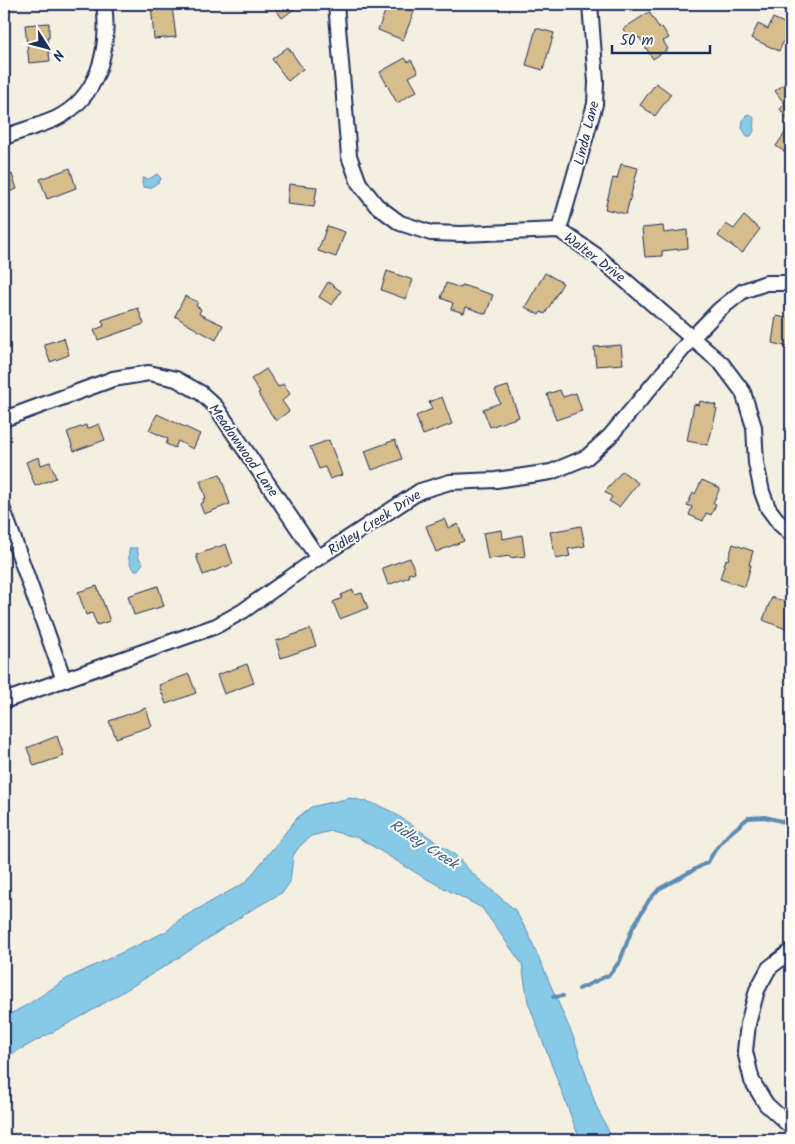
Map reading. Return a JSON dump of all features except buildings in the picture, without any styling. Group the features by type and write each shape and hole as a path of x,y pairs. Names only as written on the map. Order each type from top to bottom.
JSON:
{"street":[{"path":"4,137 56,118 78,103 92,86 103,59 104,4"},
{"name":"Walter Drive","path":"336,4 349,156 359,183 376,205 400,223 432,233 462,234 559,230 597,256 722,364 743,392 754,427 756,463 762,492 768,508 780,524 791,534"},
{"name":"Linda Lane","path":"559,230 595,104 596,82 590,4"},
{"name":"Ridley Creek Drive","path":"4,701 216,626 244,611 318,558 420,491 450,482 496,480 551,472 587,457 610,436 692,338 719,310 743,291 766,283 791,283"},
{"name":"Meadowwood Lane","path":"4,419 113,379 149,373 176,379 201,393 216,407 318,558"},
{"path":"4,512 64,680"},
{"path":"791,950 770,968 757,990 748,1024 745,1051 752,1081 766,1104 791,1127"}],"water":[{"path":"750,114 754,118 754,131 751,136 747,136 742,128 743,120 746,115"},
{"path":"157,174 161,178 160,181 150,188 143,187 143,178 149,179"},
{"path":"130,548 137,548 139,558 143,563 138,570 135,570 130,563"},
{"name":"Ridley Creek","path":"350,798 372,803 391,811 454,854 474,875 515,910 528,933 575,1041 596,1106 613,1140 580,1140 528,1002 522,964 482,908 423,877 359,838 331,831 311,836 299,847 293,856 290,882 283,892 88,1013 4,1058 4,1017 27,1005 68,978 167,931 180,919 246,882 297,818 311,807"}],"waterway":[{"path":"579,989 609,975 620,961 632,929 649,900 659,889 708,862 715,850 728,835 748,818 765,817 791,822"},
{"path":"553,997 563,996"}]}
